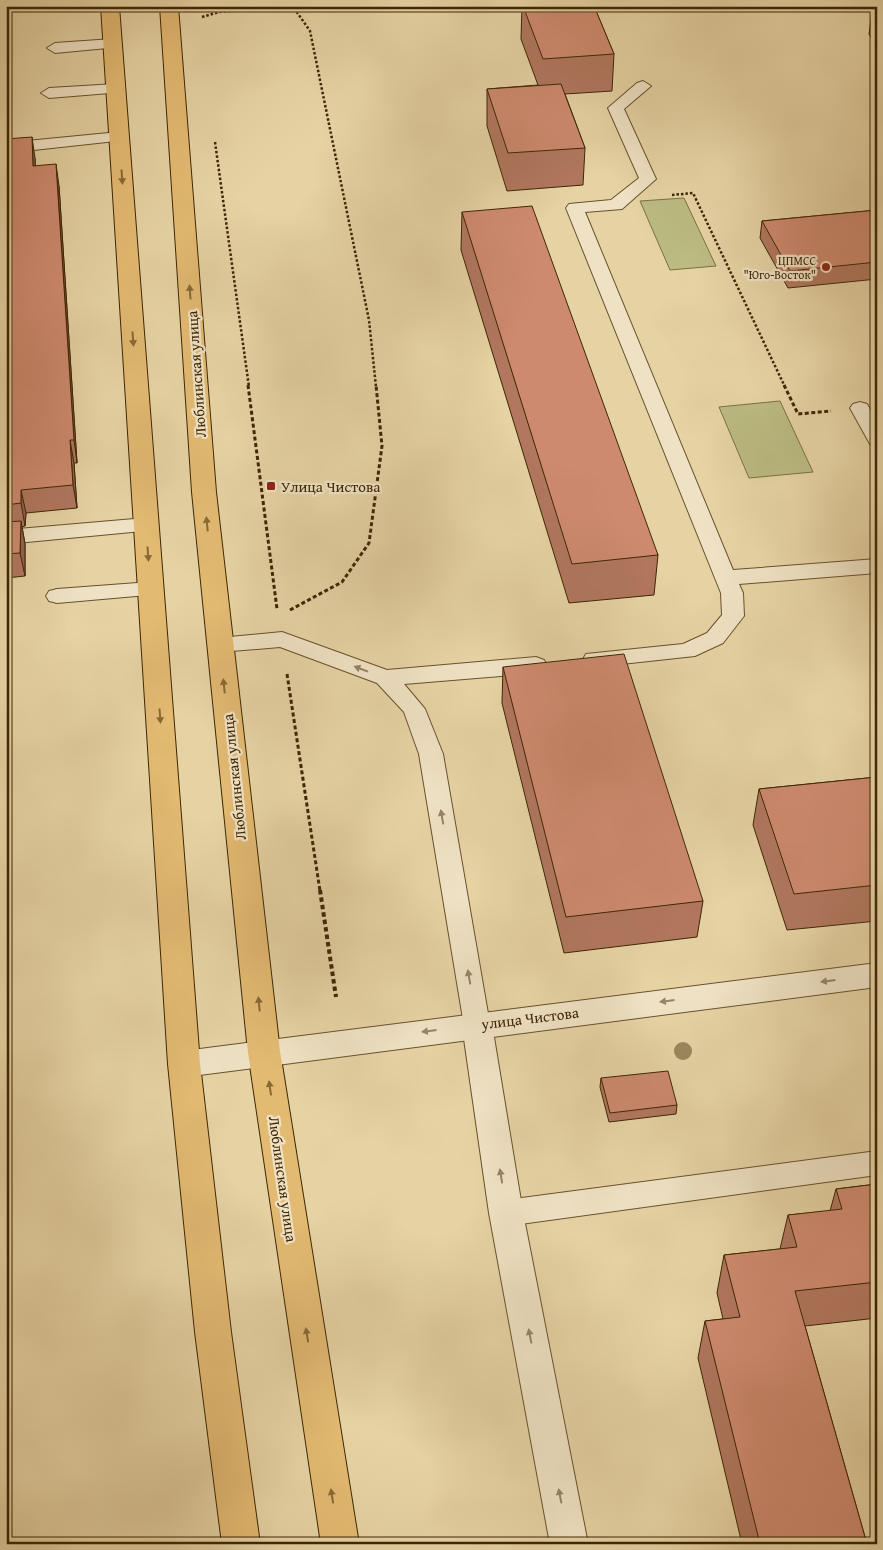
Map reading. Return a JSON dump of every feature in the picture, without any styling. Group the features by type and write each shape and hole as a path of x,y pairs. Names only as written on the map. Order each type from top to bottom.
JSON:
{"main road":[{"path":"110,6 184,1064 213,1332 241,1544"},
{"name":"Люблинская улица","path":"169,6 204,492 264,1052 340,1544"}],"street":[{"name":"улица Чистова","path":"184,1064 264,1052 877,976"},
{"path":"477,1025 506,1213 569,1544"}],"lane":[{"path":"55,48 113,44"},
{"path":"580,661 687,651 715,638 733,616 732,593 575,208 616,205 648,179 616,108 644,86"},
{"path":"49,93 116,89"},
{"path":"6,148 119,137"},
{"path":"860,408 877,440"},
{"path":"6,537 146,525"},
{"path":"726,578 877,566"},
{"path":"57,596 151,589"},
{"path":"219,645 280,628 386,678 414,709 431,754 477,1025"},
{"path":"386,678 551,663"},
{"path":"506,1213 877,1163"}],"path":[{"path":"197,22 206,14 219,12 306,6"},
{"path":"280,628 342,582 369,543 382,446 369,320 337,156 310,31 294,7"},
{"path":"214,140 238,303 280,628 336,997"},
{"path":"623,199 693,193 798,414 860,408"}],"green space":[{"path":"684,198 716,266 670,270 640,201"},
{"path":"780,401 813,472 749,478 719,407"}],"building":[{"path":"523,6 594,6 614,54 543,59"},
{"path":"561,84 585,148 508,153 487,89"},
{"path":"32,137 33,166 56,164 74,440 70,440 73,485 21,490 21,503 6,505 6,139"},
{"path":"532,206 658,555 572,564 462,212"},
{"path":"877,210 877,262 790,271 762,221"},
{"path":"21,521 20,553 6,554 6,522"},
{"path":"624,654 703,901 566,917 503,667"},
{"path":"877,777 877,885 794,894 759,789"},
{"path":"668,1071 677,1105 610,1113 601,1078"},
{"path":"877,1184 877,1282 795,1291 867,1544 760,1544 705,1321 740,1317 724,1255 797,1247 788,1215 842,1209 836,1189"}],"place":[{"name":"ЦПМСС \"Юго-Восток\"","path":"826,267"},
{"name":"Улица Чистова","path":"271,486"}]}
